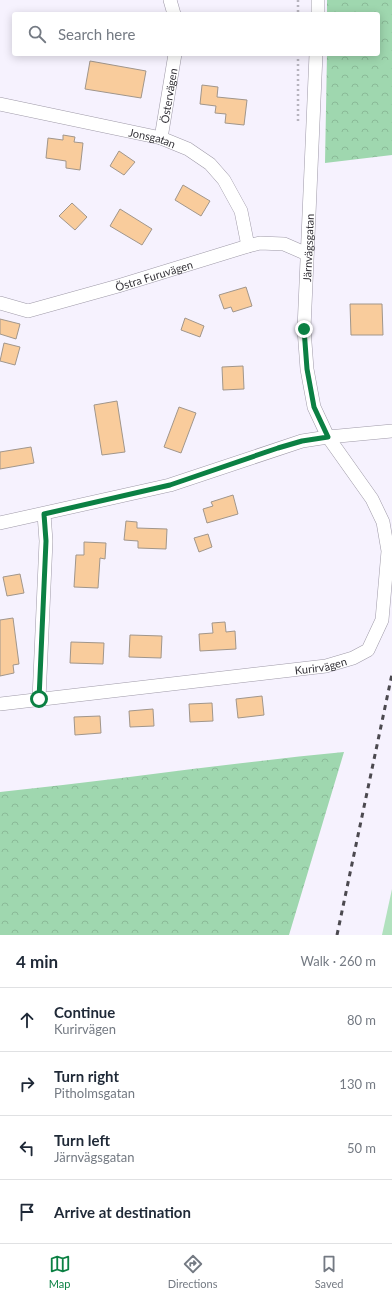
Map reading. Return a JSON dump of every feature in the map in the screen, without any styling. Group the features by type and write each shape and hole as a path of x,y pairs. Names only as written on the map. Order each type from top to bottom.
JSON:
{"street":[{"path":"170,0 173,12"},
{"path":"318,0 318,12"},
{"name":"Östervägen","path":"161,138 175,56"},
{"name":"Järnvägsgatan","path":"316,56 304,329 307,369 314,407 328,437"},
{"name":"Jonsgatan","path":"0,104 161,138 188,149 210,164 224,180 240,210 248,246"},
{"name":"Östra Furuvägen","path":"0,303 28,311 118,286 260,243 284,244 307,254"},
{"path":"0,523 170,485 302,441 392,431"},
{"name":"Kurirvägen","path":"0,704 326,666 353,658 368,650 382,620 388,551 383,522 372,499 328,437"},
{"path":"39,699 46,541 44,514"}],"path":[{"path":"298,0 298,12"}],"green space":[{"path":"327,0 392,0 392,155 325,163 327,56 380,56 380,12 327,12"},
{"path":"344,752 289,935 0,935 0,792"},
{"path":"392,889 392,935 382,935"}],"building":[{"path":"90,61 146,71 141,98 85,89"},
{"path":"202,85 218,87 217,97 247,100 244,125 225,123 226,114 215,113 216,106 200,104"},
{"path":"63,135 75,137 74,142 83,143 80,170 66,168 66,161 46,158 48,138 63,140"},
{"path":"119,151 135,162 124,175 110,166"},
{"path":"183,185 210,201 201,216 175,200"},
{"path":"72,203 87,217 75,230 59,216"},
{"path":"120,209 152,229 142,245 110,226"},
{"path":"246,287 252,306 233,312 231,307 224,309 219,295"},
{"path":"350,304 382,304 383,335 351,335"},
{"path":"185,318 204,326 200,337 181,330"},
{"path":"0,319 20,324 16,339 0,334"},
{"path":"4,343 20,347 15,365 0,361"},
{"path":"243,366 244,389 223,390 222,367"},
{"path":"117,401 125,452 102,455 94,405"},
{"path":"179,407 196,413 181,453 164,447"},
{"path":"31,447 34,463 0,469 0,452"},
{"path":"233,495 238,514 207,523 203,509 213,506 211,502"},
{"path":"126,521 137,522 137,528 167,529 166,549 138,548 138,541 124,540"},
{"path":"208,534 212,547 199,552 194,538"},
{"path":"84,542 106,543 105,559 100,558 98,588 74,587 76,555 84,555"},
{"path":"20,574 24,593 7,596 3,577"},
{"path":"13,618 19,664 13,665 14,673 0,676 0,620"},
{"path":"225,622 226,632 235,631 236,649 200,651 199,634 213,633 212,623"},
{"path":"130,635 162,636 161,658 129,657"},
{"path":"71,642 104,643 103,664 70,663"},
{"path":"262,696 264,715 238,718 236,699"},
{"path":"212,703 213,721 190,722 189,704"},
{"path":"153,709 154,726 130,727 129,711"},
{"path":"100,716 101,733 75,735 74,717"}],"railway":[{"path":"337,935 392,674"}],"route":[{"path":"39,699 46,541 44,514 170,485 278,448 302,441 328,437 314,407 307,369 304,329"}]}
